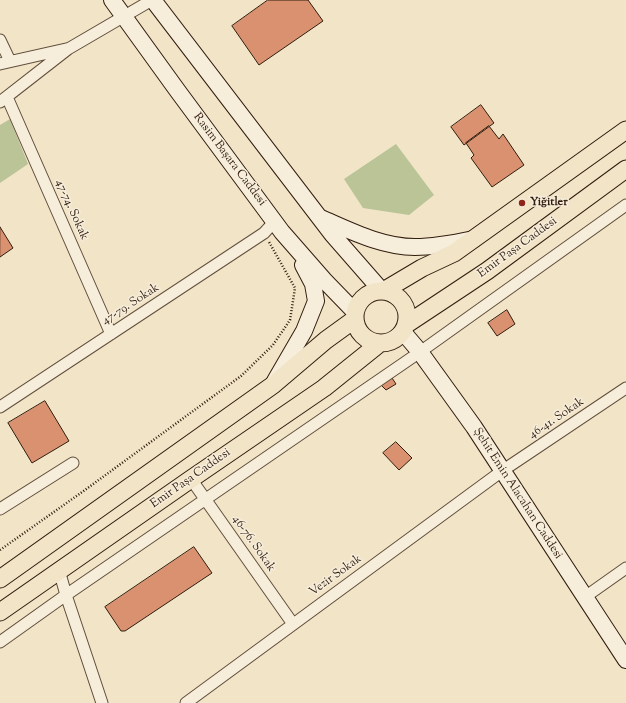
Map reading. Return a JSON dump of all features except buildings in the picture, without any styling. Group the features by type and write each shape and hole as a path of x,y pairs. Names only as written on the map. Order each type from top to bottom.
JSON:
{"main road":[{"path":"383,290 422,268 454,254 626,130"},
{"name":"Emir Paşa Caddesi","path":"405,328 487,271 626,169"},
{"path":"0,579 273,385 355,316 361,299 368,294 376,290 394,293 404,302 408,315 405,328 397,338 389,342 380,343 364,337 359,331 355,316"},
{"name":"Emir Paşa Caddesi","path":"0,612 324,388 380,343"}],"street":[{"name":"Rasim Başara Caddesi","path":"112,0 274,229 324,280 355,316"},
{"path":"4,99 68,49 152,0 320,217 383,290"},
{"path":"0,40 5,62 68,49"},
{"name":"47-74. Sokak","path":"4,99 111,334"},
{"path":"0,642 420,352 626,205"},
{"path":"320,217 360,235 384,243 415,247 444,245 474,239"},
{"path":"273,385 304,331 316,301 313,284 306,270 274,229"},
{"name":"47-79. Sokak","path":"0,407 274,229"},
{"name":"Şehit Emin Alacahan Caddesi","path":"405,328 420,352 474,427 626,660"},
{"name":"46-41. Sokak","path":"502,471 626,388"},
{"path":"0,509 73,463"},
{"name":"Vezir Sokak","path":"186,703 502,471"},
{"name":"46-76. Sokak","path":"191,479 293,624"},
{"path":"585,597 626,568"},
{"path":"59,570 102,703"}],"path":[{"path":"0,550 86,490 241,376 273,345 290,320 295,288 274,229"}],"green space":[{"path":"10,119 28,164 0,183 0,125"},
{"path":"396,144 434,195 409,215 363,208 344,179"}],"place":[{"name":"Yiğitler","path":"522,203"}]}
